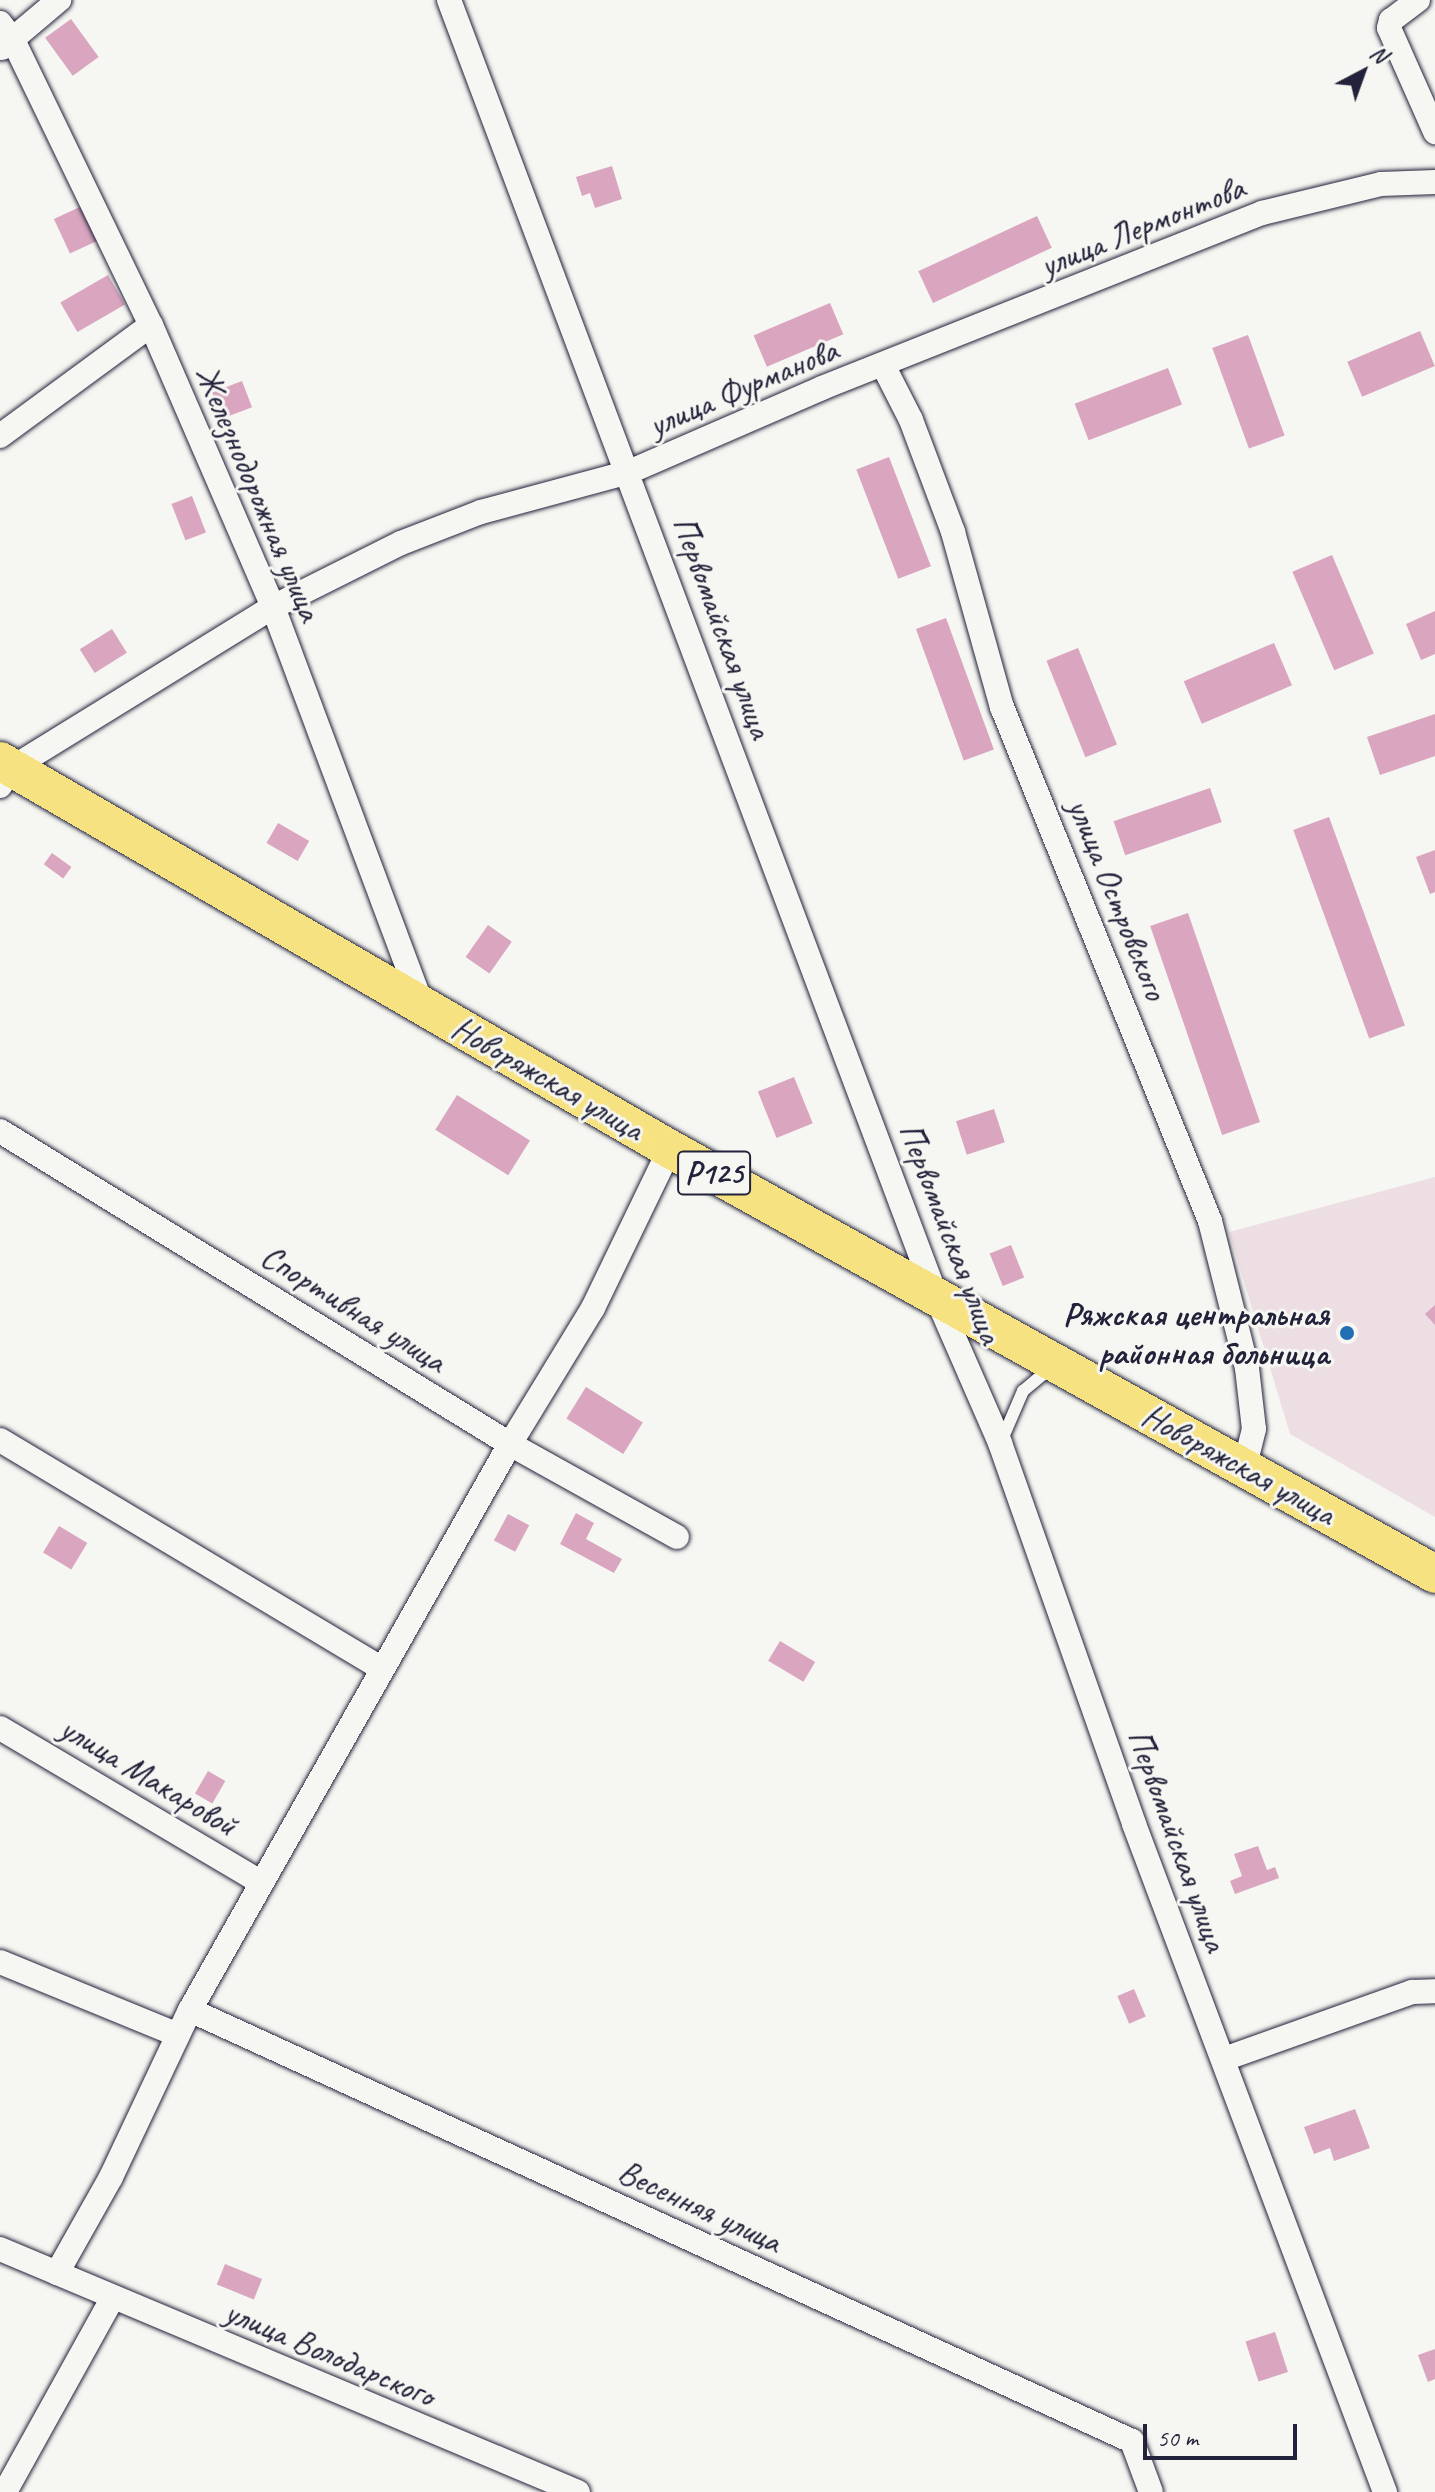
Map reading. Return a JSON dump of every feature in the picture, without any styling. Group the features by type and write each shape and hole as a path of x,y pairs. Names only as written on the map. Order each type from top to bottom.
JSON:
{"main road":[{"name":"Новоряжская улица","path":"4,771 670,1149 1435,1574"}],"street":[{"path":"4,37 59,0"},
{"name":"Первомайская улица","path":"449,0 629,472 935,1294 1000,1443 1385,2492"},
{"path":"1418,0 1391,20 1389,28 1435,132"},
{"name":"Железнодорожная улица","path":"4,37 151,325 273,607 422,1006"},
{"name":"улица Лермонтова","path":"884,367 1262,213 1381,184 1435,182"},
{"path":"0,436 151,325"},
{"name":"улица Фурманова","path":"4,771 273,607 366,559 481,512 629,472 884,367"},
{"name":"улица Островского","path":"884,367 911,420 953,532 1002,707 1210,1221 1247,1368 1254,1429 1245,1466"},
{"name":"Спортивная улица","path":"0,1131 510,1444 677,1537"},
{"path":"57,2273 111,2177 190,2010 510,1444 593,1308 670,1149"},
{"path":"0,1440 382,1669"},
{"name":"улица Макаровой","path":"0,1728 262,1883"},
{"path":"0,1962 178,2035"},
{"path":"1224,2059 1412,1992 1435,1991"},
{"name":"Весенняя улица","path":"190,2010 1132,2441 1151,2492"},
{"name":"улица Володарского","path":"0,2249 578,2492"},
{"path":"5,2492 113,2297"}],"lane":[{"path":"1000,1443 1023,1391 1057,1362"}],"shaded area":[{"name":"Ряжская центральная районная больница","path":"1435,1177 1435,1517 1290,1434 1229,1232"}],"building":[{"path":"71,19 99,57 73,76 45,38"},
{"path":"612,166 622,199 595,208 590,193 582,196 576,177"},
{"path":"82,206 98,240 70,254 54,219"},
{"path":"1037,216 1052,248 933,303 918,271"},
{"path":"108,275 125,304 77,332 60,302"},
{"path":"830,303 843,334 767,367 754,335"},
{"path":"1420,331 1435,366 1362,397 1347,362"},
{"path":"1248,335 1285,436 1249,449 1212,348"},
{"path":"1168,368 1182,404 1089,440 1075,404"},
{"path":"242,381 252,407 222,419 212,392"},
{"path":"889,457 931,566 898,579 856,470"},
{"path":"192,496 206,532 185,540 171,504"},
{"path":"1332,555 1374,653 1334,670 1292,572"},
{"path":"1435,611 1435,654 1421,660 1406,624"},
{"path":"946,618 994,750 964,761 916,629"},
{"path":"112,629 127,653 95,673 80,649"},
{"path":"1274,643 1292,685 1202,724 1184,681"},
{"path":"1078,648 1117,744 1085,757 1046,661"},
{"path":"1435,714 1435,756 1380,775 1367,737"},
{"path":"1210,788 1222,822 1125,855 1114,821"},
{"path":"1329,817 1405,1026 1369,1039 1293,830"},
{"path":"278,823 309,841 298,861 266,843"},
{"path":"1435,850 1435,892 1430,894 1416,857"},
{"path":"52,853 71,867 63,878 44,864"},
{"path":"1188,913 1260,1122 1222,1135 1150,926"},
{"path":"488,925 512,942 489,974 466,957"},
{"path":"794,1077 813,1123 777,1138 758,1092"},
{"path":"457,1095 530,1141 508,1175 435,1130"},
{"path":"994,1109 1005,1142 967,1155 956,1121"},
{"path":"1011,1245 1024,1277 1003,1286 990,1254"},
{"path":"1435,1305 1435,1325 1425,1314"},
{"path":"586,1387 643,1423 623,1454 566,1418"},
{"path":"576,1513 594,1523 586,1539 622,1559 614,1573 560,1544"},
{"path":"508,1514 529,1525 515,1552 494,1540"},
{"path":"59,1526 87,1543 71,1570 43,1553"},
{"path":"780,1641 815,1662 803,1682 768,1661"},
{"path":"208,1771 225,1781 212,1804 195,1794"},
{"path":"1258,1846 1267,1870 1275,1867 1279,1878 1235,1894 1230,1881 1242,1876 1234,1854"},
{"path":"1134,1989 1146,2017 1129,2024 1117,1996"},
{"path":"1355,2109 1370,2148 1334,2161 1330,2148 1314,2154 1304,2127"},
{"path":"225,2264 262,2279 254,2299 217,2284"},
{"path":"1275,2332 1288,2372 1258,2382 1246,2342"},
{"path":"1435,2349 1435,2379 1428,2382 1418,2355"}],"place":[{"name":"Ряжская центральная районная больница","path":"1347,1333"}]}
